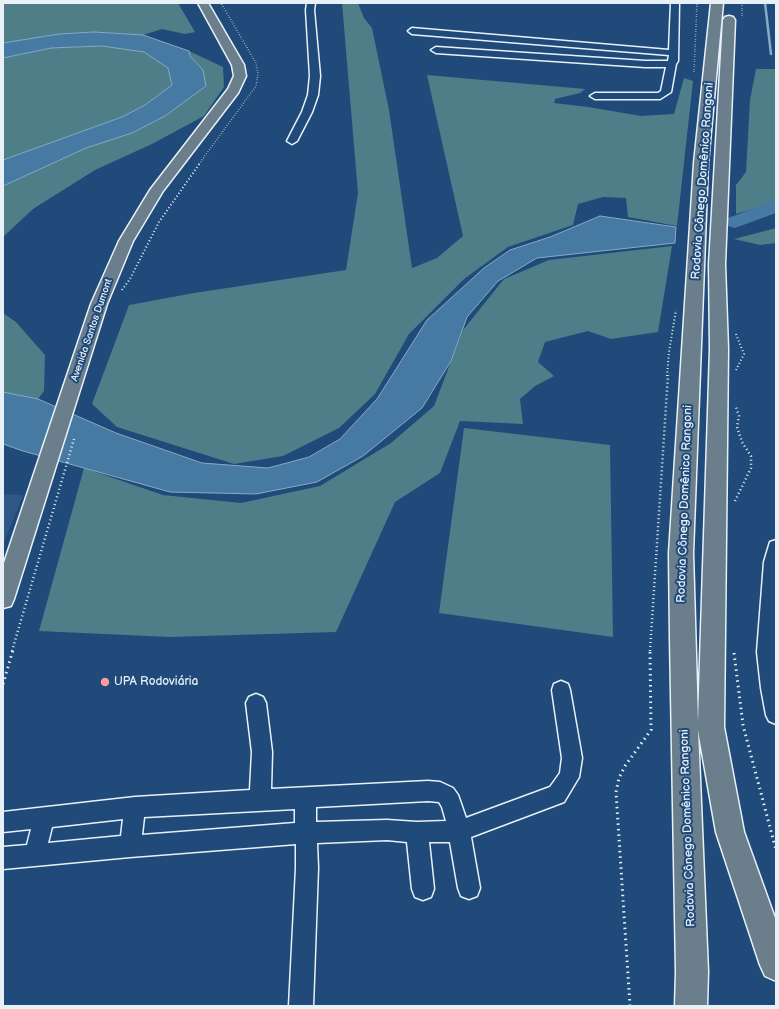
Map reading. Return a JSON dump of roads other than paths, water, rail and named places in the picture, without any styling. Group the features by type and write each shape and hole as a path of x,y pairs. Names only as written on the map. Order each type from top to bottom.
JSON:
{"highway":[{"path":"710,3 709,32 714,37"},
{"name":"Rodovia Cônego Domênico Rangoni","path":"717,3 701,163 707,262 719,349 711,727 730,832 776,965"},
{"name":"Rodovia Cônego Domênico Rangoni","path":"691,1006 692,972 682,638 681,552 695,313 707,262 723,166 729,11"}],"main road":[{"name":"Avenida Santos Dumont","path":"3,599 99,304 126,241 157,190 234,90 240,76 238,65 203,3"}],"street":[{"path":"292,141 307,112 313,95 315,76 311,3"},
{"path":"595,96 660,96 666,92 671,64 673,61 672,53 675,3"},
{"path":"412,31 672,53"},
{"path":"436,50 645,64 671,64"},
{"path":"776,547 772,562 766,652 773,688 776,715"},
{"path":"3,858 130,846 306,833 387,830 417,832 459,831 557,795 569,778 572,758 561,690"},
{"path":"256,703 262,752 260,801"},
{"path":"3,822 135,807 440,792 446,795 451,802 459,831 469,888"},
{"path":"301,1006 307,868 305,799"},
{"path":"130,846 135,807"},
{"path":"35,855 44,818"},
{"path":"417,832 424,889"}],"waterway":[{"path":"765,3 771,54"},
{"path":"735,222 776,206"}],"place":[{"name":"UPA Rodoviária","path":"105,682"}]}
